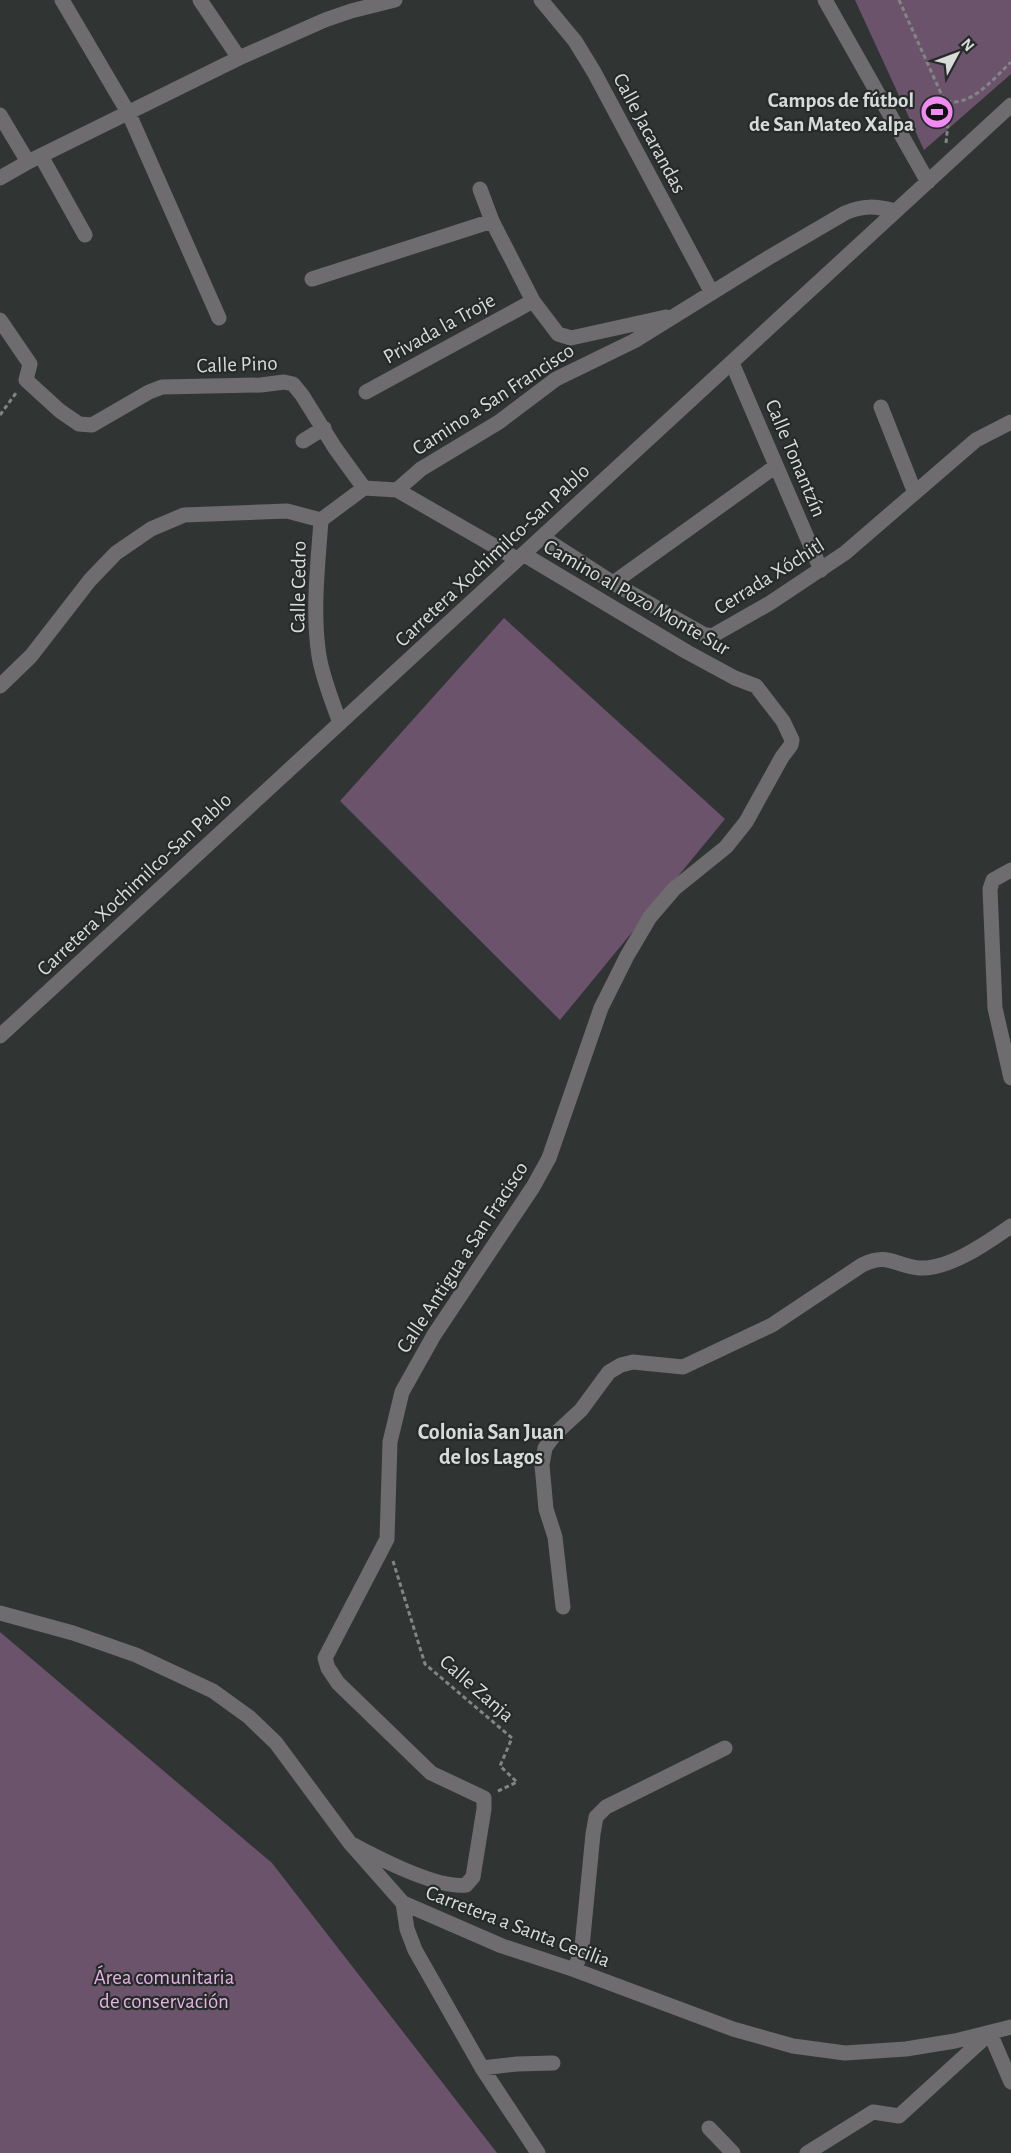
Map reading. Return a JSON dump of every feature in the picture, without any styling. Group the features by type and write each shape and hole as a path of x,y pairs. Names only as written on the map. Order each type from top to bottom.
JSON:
{"street":[{"path":"62,0 129,114 219,318"},
{"path":"200,0 239,58"},
{"path":"0,178 239,58 333,17 394,0"},
{"name":"Calle Jacarandas","path":"541,0 575,41 594,72 712,293"},
{"path":"825,0 928,182"},
{"name":"Carretera Xochimilco-San Pablo","path":"0,1036 1011,105"},
{"path":"0,115 35,159 85,235"},
{"path":"480,189 492,221 533,301 558,334 571,338 678,315"},
{"name":"Camino a San Francisco","path":"397,490 421,469 499,422 556,379 634,341 768,258 851,210 868,206 895,211"},
{"path":"312,279 492,221"},
{"name":"Privada la Troje","path":"366,392 533,301"},
{"path":"0,320 30,364 26,380"},
{"name":"Calle Tonantzín","path":"732,363 821,570"},
{"name":"Calle Pino","path":"26,380 60,411 79,424 92,425 149,392 162,387 261,385 284,382 293,384 303,395 335,448 364,488"},
{"path":"881,407 915,493"},
{"name":"Cerrada Xóchitl","path":"542,537 613,583 703,634 712,636 845,554 976,440 1011,422"},
{"path":"303,441 324,428"},
{"path":"613,583 776,466"},
{"path":"0,687 30,656 90,580 116,553 151,529 184,515 287,511 321,520 364,488 397,490 520,557"},
{"name":"Calle Cedro","path":"321,520 315,616 319,658 340,723"},
{"name":"Camino al Pozo Monte Sur","path":"520,557 687,652 735,678 756,686 783,721"},
{"name":"Calle Antigua a San Fracisco","path":"484,1798 431,1773 338,1683 328,1668 325,1658 387,1539 390,1442 402,1392 434,1335 534,1188 549,1158 601,1008 627,956 650,917 674,889 726,847 746,822 791,746 792,740 783,721"},
{"path":"1011,870 993,880 990,889 995,1008 1011,1078"},
{"path":"564,1607 555,1537 546,1509 542,1465 545,1448 555,1434 581,1410 609,1372 621,1365 633,1362 683,1367 772,1325 874,1259 919,1268 933,1267 981,1247 1011,1226"},
{"name":"Carretera a Santa Cecilia","path":"0,1613 73,1633 136,1655 213,1691 249,1717 276,1743 350,1843 403,1903 502,1946 575,1970 733,2029 793,2046 845,2053 906,2049 990,2033 1011,2026"},
{"path":"575,1970 582,1947 596,1816 606,1807 725,1748"},
{"path":"350,1843 412,1872 454,1887 466,1886 473,1877 484,1798"},
{"path":"403,1903 407,1929 414,1950 482,2068 538,2153"},
{"path":"807,2153 873,2112 899,2116 990,2033 1011,2082"},
{"path":"482,2068 554,2063"},
{"path":"709,2128 733,2153"}],"path":[{"path":"899,0 944,100 950,103 962,102 976,94 1011,62"},
{"path":"950,103 946,142 952,158"},
{"path":"0,415 26,380"},
{"name":"Calle Zanja","path":"387,1539 425,1665 512,1738 500,1766 517,1782 484,1798"}],"green space":[{"name":"Campos de fútbol de San Mateo Xalpa","path":"855,0 1011,0 1011,74 924,150"},
{"path":"504,618 725,819 560,1020 340,801"},
{"name":"Área comunitaria de conservación","path":"0,1632 272,1863 497,2153 0,2153"}],"place":[{"name":"Campos de fútbol de San Mateo Xalpa","path":"937,112"}],"district":[{"name":"Colonia San Juan de los Lagos","path":"491,1444"}]}
